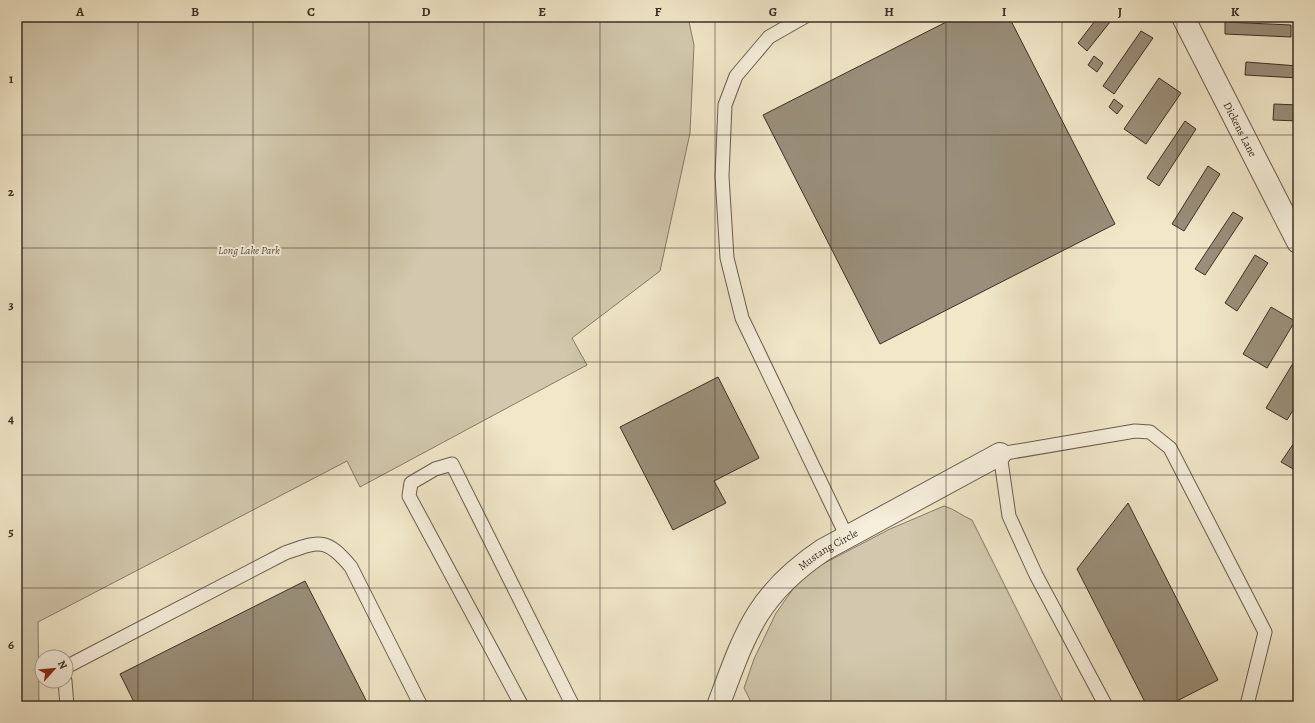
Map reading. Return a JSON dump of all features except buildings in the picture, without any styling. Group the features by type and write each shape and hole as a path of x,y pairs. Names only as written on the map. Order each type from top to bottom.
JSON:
{"street":[{"name":"Dickens Lane","path":"1183,17 1298,242"},
{"name":"Mustang Circle","path":"718,706 742,640 758,611 778,586 802,564 847,537 1000,454"}],"lane":[{"path":"804,17 769,38 736,76 724,105 722,176 727,258 742,318 847,537"},
{"path":"1106,706 1036,575 1009,516 1000,454 1134,431 1150,432 1170,448 1265,632 1247,705 1245,706"},
{"path":"522,706 409,496 411,483 435,469 452,464 573,706"},
{"path":"74,664 285,553 306,545 325,544 340,554 350,567 421,706"},
{"path":"66,689 67,706"}],"green space":[{"name":"Long Lake Park","path":"17,17 688,17 694,45 690,133 660,271 572,338 587,365 360,487 347,461 38,622 38,649 34,649 34,689 39,689 39,706 17,706"},
{"path":"944,506 972,520 1065,706 753,706 744,688 754,659 776,613 798,582 819,566 890,529"}]}
